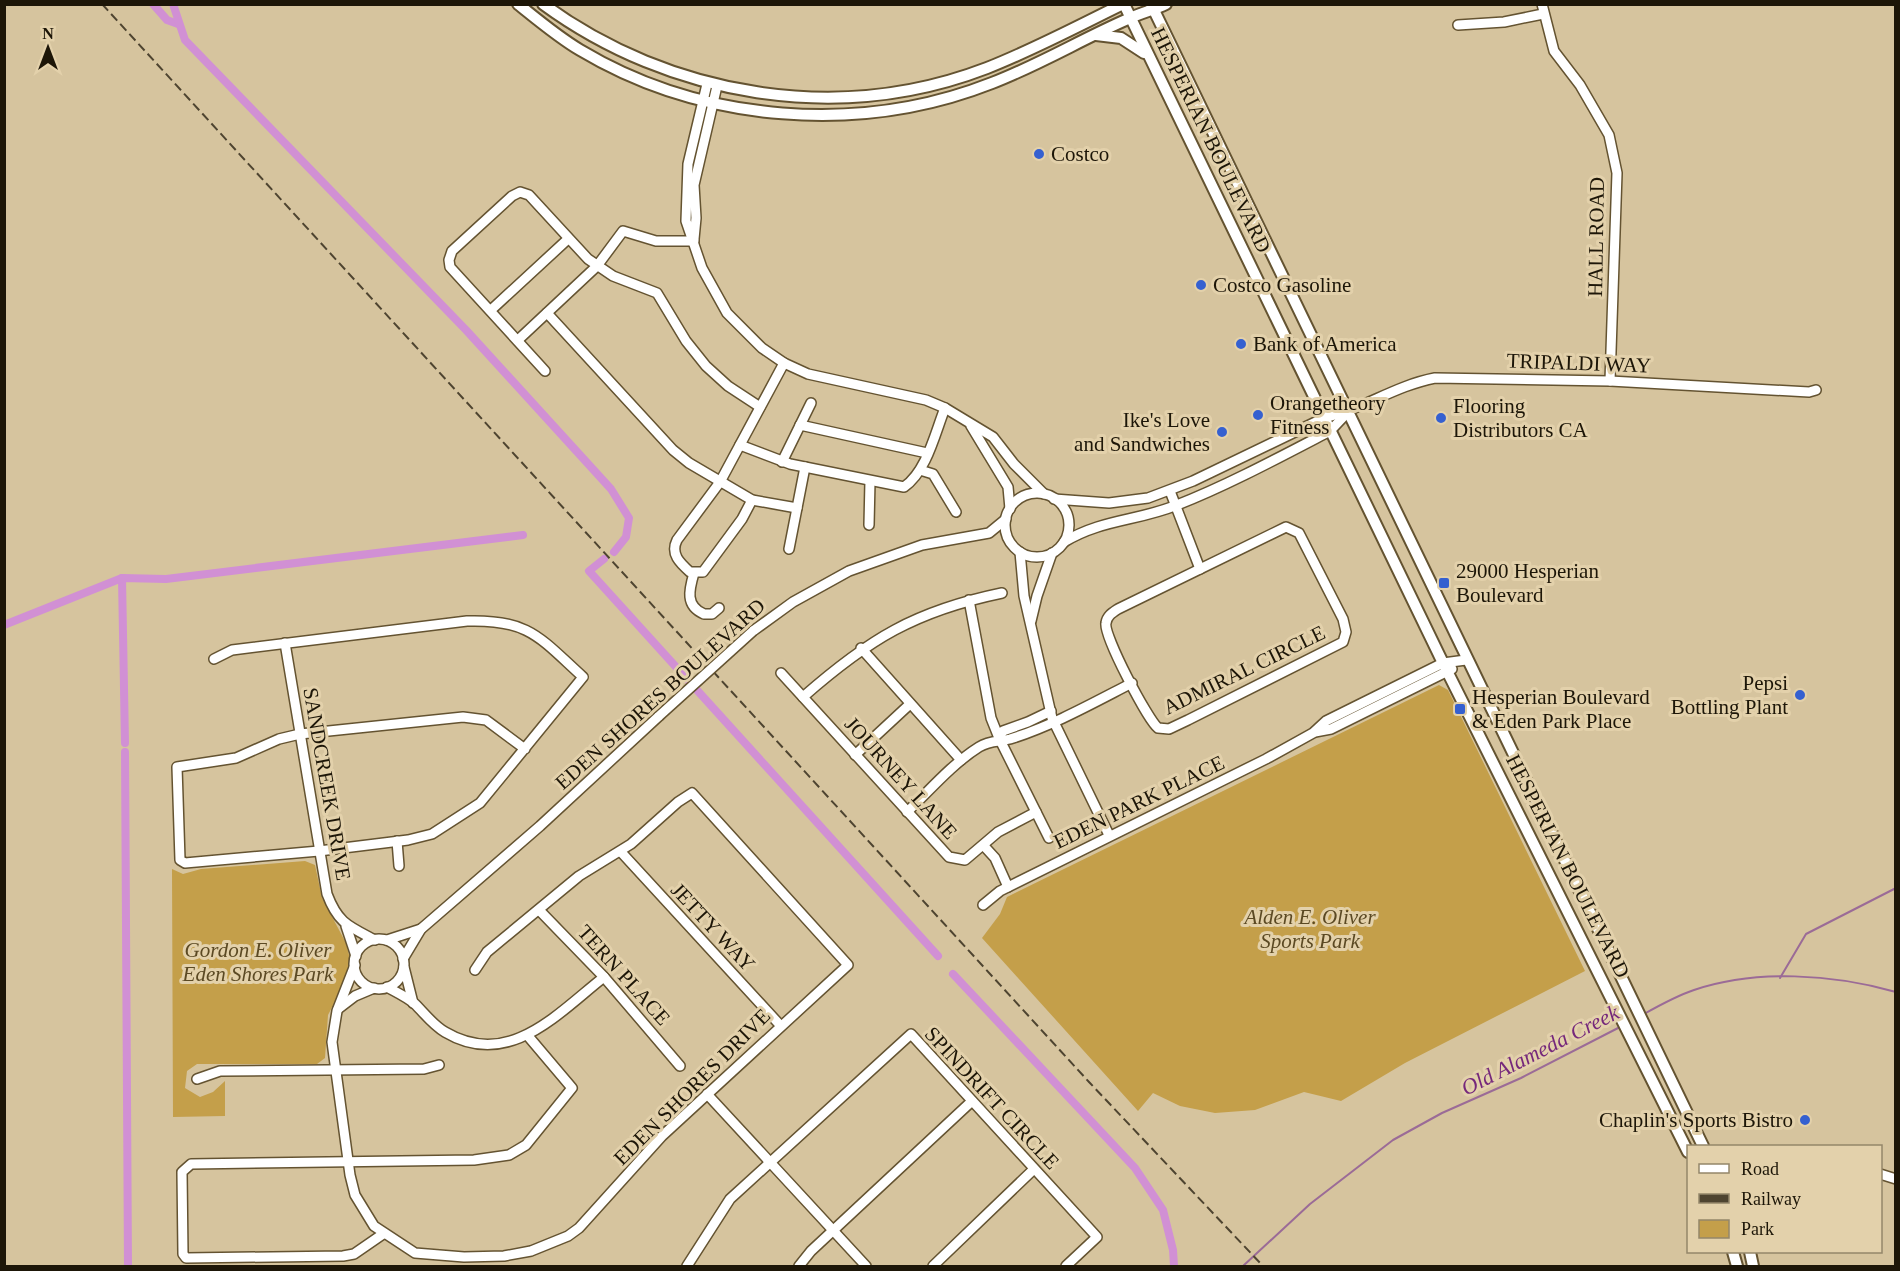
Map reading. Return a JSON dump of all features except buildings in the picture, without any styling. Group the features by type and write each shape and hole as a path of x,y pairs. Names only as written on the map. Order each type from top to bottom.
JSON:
{"main road":[{"path":"518,4 578,49 605,64 654,85 746,110 800,115 889,109 938,99 992,83 1152,7 1166,4"},
{"path":"543,4 612,47 658,67 712,85 800,98 865,96 924,86 986,68 1123,4"},
{"name":"HESPERIAN BOULEVARD","path":"1123,4 1445,668 1687,1148"},
{"name":"HESPERIAN BOULEVARD","path":"1152,7 1703,1145"},
{"path":"1093,36 1121,38 1149,57"},
{"path":"1495,765 1507,778 1514,781 1524,778"}],"street":[{"path":"1458,25 1504,22 1542,9"},
{"name":"HALL ROAD","path":"1542,9 1554,51 1580,85 1609,135 1617,173 1610,381"},
{"path":"712,85 694,185 696,218 694,241 702,268 727,313 743,332 784,363 808,374 926,400 945,408 993,437 1014,464 1044,494 1054,499 1090,503 1127,502 1170,491 1324,418 1348,412"},
{"path":"546,371 450,267 449,260 452,251 512,196 520,192 529,195 568,239 597,266 613,276 657,293 686,341 706,366 728,386 760,407"},
{"path":"518,340 597,266 618,237 626,231 656,241 694,241"},
{"path":"491,310 568,239"},
{"path":"547,313 673,450 720,482 752,500 797,508"},
{"path":"752,500 742,519 703,572 694,573 676,557 675,544 720,482 784,363"},
{"name":"TRIPALDI WAY","path":"1348,412 1400,387 1435,378 1610,381 1809,392 1816,390"},
{"path":"782,462 811,403"},
{"path":"740,445 782,462 904,487 913,481 920,470 945,408"},
{"path":"1030,623 1036,596 1052,554 1064,542 1092,527 1177,505 1330,431 1348,412"},
{"path":"970,424 1008,487 1010,509 1006,519 1007,535 1012,545"},
{"path":"800,425 927,453"},
{"path":"789,549 806,467"},
{"path":"920,470 933,474 956,512"},
{"path":"869,525 870,481"},
{"path":"1170,491 1200,569"},
{"path":"1010,509 1025,496 1044,494"},
{"path":"1054,499 1068,516 1069,526 1064,542"},
{"name":"EDEN SHORES BOULEVARD","path":"404,963 421,929 540,826 753,631 793,602 849,571 922,545 989,533 1006,519"},
{"name":"ADMIRAL CIRCLE","path":"1286,527 1294,529 1300,536 1343,620 1346,630 1344,640 1339,645 1165,730 1154,724 1132,683 1106,630 1108,616 1276,531 1286,527"},
{"path":"989,533 1020,552 1036,557 1052,554"},
{"path":"1020,552 1030,623 1054,721 1109,835"},
{"path":"694,573 689,594 690,601 704,614 712,614 719,608"},
{"path":"803,697 861,648 939,608 1002,594"},
{"path":"969,600 991,718 1049,838"},
{"path":"214,659 232,650 467,621 494,621 526,628 583,677 525,749 480,803 462,817 432,834 319,851 197,864 185,863 180,860 177,767 236,758 279,739 300,734 463,717 486,720 525,749"},
{"name":"SANDCREEK DRIVE","path":"285,643 327,894 333,909 346,926 355,960"},
{"path":"861,648 961,760"},
{"name":"EDEN PARK PLACE","path":"983,905 1008,887 1266,759 1313,733 1326,721 1466,660"},
{"name":"JOURNEY LANE","path":"781,673 949,857 965,860 998,832 1036,812"},
{"path":"907,812 961,760 982,745 999,738 1007,740 1054,721 1132,683"},
{"path":"855,755 910,705"},
{"path":"999,738 1003,731 1051,711"},
{"name":"EDEN SHORES DRIVE","path":"355,960 337,1011 332,1042 348,1161 356,1195 366,1216 383,1234 415,1253 464,1262 515,1255 568,1236 589,1220 656,1143 780,1025 848,965 692,793 678,802 621,852 579,876 487,952 475,970"},
{"path":"396,841 399,866"},
{"path":"984,846 995,858 1008,887"},
{"name":"JETTY WAY","path":"621,852 780,1025"},
{"name":"TERN PLACE","path":"539,910 604,977 680,1066"},
{"path":"346,926 375,940"},
{"name":"EDEN SHORES BOULEVARD","path":"387,940 421,929"},
{"path":"374,988 360,980 355,960 367,943 387,940 398,947 413,1003"},
{"path":"337,1011 356,996 374,988 387,987 399,980 404,963"},
{"path":"387,987 413,1003 429,1020 458,1038 489,1044 528,1036 545,1026 604,977"},
{"name":"SPINDRIFT CIRCLE","path":"773,1162 911,1034 1097,1238 1066,1266"},
{"path":"383,1234 354,1254 343,1256 192,1259 183,1254 182,1172 191,1164 486,1160 509,1155 526,1145 572,1088 528,1036"},
{"path":"196,1078 220,1071 424,1069 439,1065"},
{"path":"707,1094 773,1162 866,1266"},
{"path":"799,1266 811,1251 972,1101"},
{"path":"687,1266 730,1199 773,1162"},
{"path":"933,1266 1035,1169"}],"green space":[{"name":"Alden E. Oliver Sports Park","path":"1439,685 1448,690 1585,971 1405,1063 1341,1101 1304,1092 1255,1110 1215,1113 1180,1106 1153,1093 1138,1111 982,938 1000,914 1007,897"},
{"name":"Gordon E. Oliver Eden Shores Park","path":"305,861 315,865 322,898 346,943 350,959 343,986 328,1015 325,1058 317,1064 197,1064 187,1071 185,1088 200,1097 213,1092 225,1081 225,1116 173,1117 172,869 183,874 201,869"}],"waterway":[{"path":"153,4 167,20 178,24"},
{"path":"173,4 185,40 466,330 611,489 629,518 626,537 614,552"},
{"path":"4,625 122,578 166,579 523,535"},
{"path":"604,559 589,571 938,956"},
{"path":"122,578 125,743"},
{"path":"125,752 128,1266"},
{"path":"1780,978 1806,934 1896,888"},
{"path":"953,974 1135,1168 1163,1210 1173,1250 1174,1266"},
{"name":"Old Alameda Creek","path":"1644,1014 1694,990 1743,979 1795,976 1821,978 1847,981 1896,992"},
{"name":"Old Alameda Creek","path":"1243,1266 1310,1204 1393,1140 1442,1113 1521,1078 1620,1027"}],"railway":[{"path":"102,4 1089,1082 1263,1266"}],"place":[{"name":"Costco","path":"1039,154"},
{"name":"Costco Gasoline","path":"1201,285"},
{"name":"Bank of America","path":"1241,344"},
{"name":"Orangetheory Fitness","path":"1258,415"},
{"name":"Flooring Distributors CA","path":"1441,418"},
{"name":"Ike's Love and Sandwiches","path":"1222,432"},
{"name":"29000 Hesperian Boulevard","path":"1444,583"},
{"name":"Pepsi Bottling Plant","path":"1800,695"},
{"name":"Hesperian Boulevard & Eden Park Place","path":"1460,709"},
{"name":"Chaplin's Sports Bistro","path":"1805,1120"}]}
